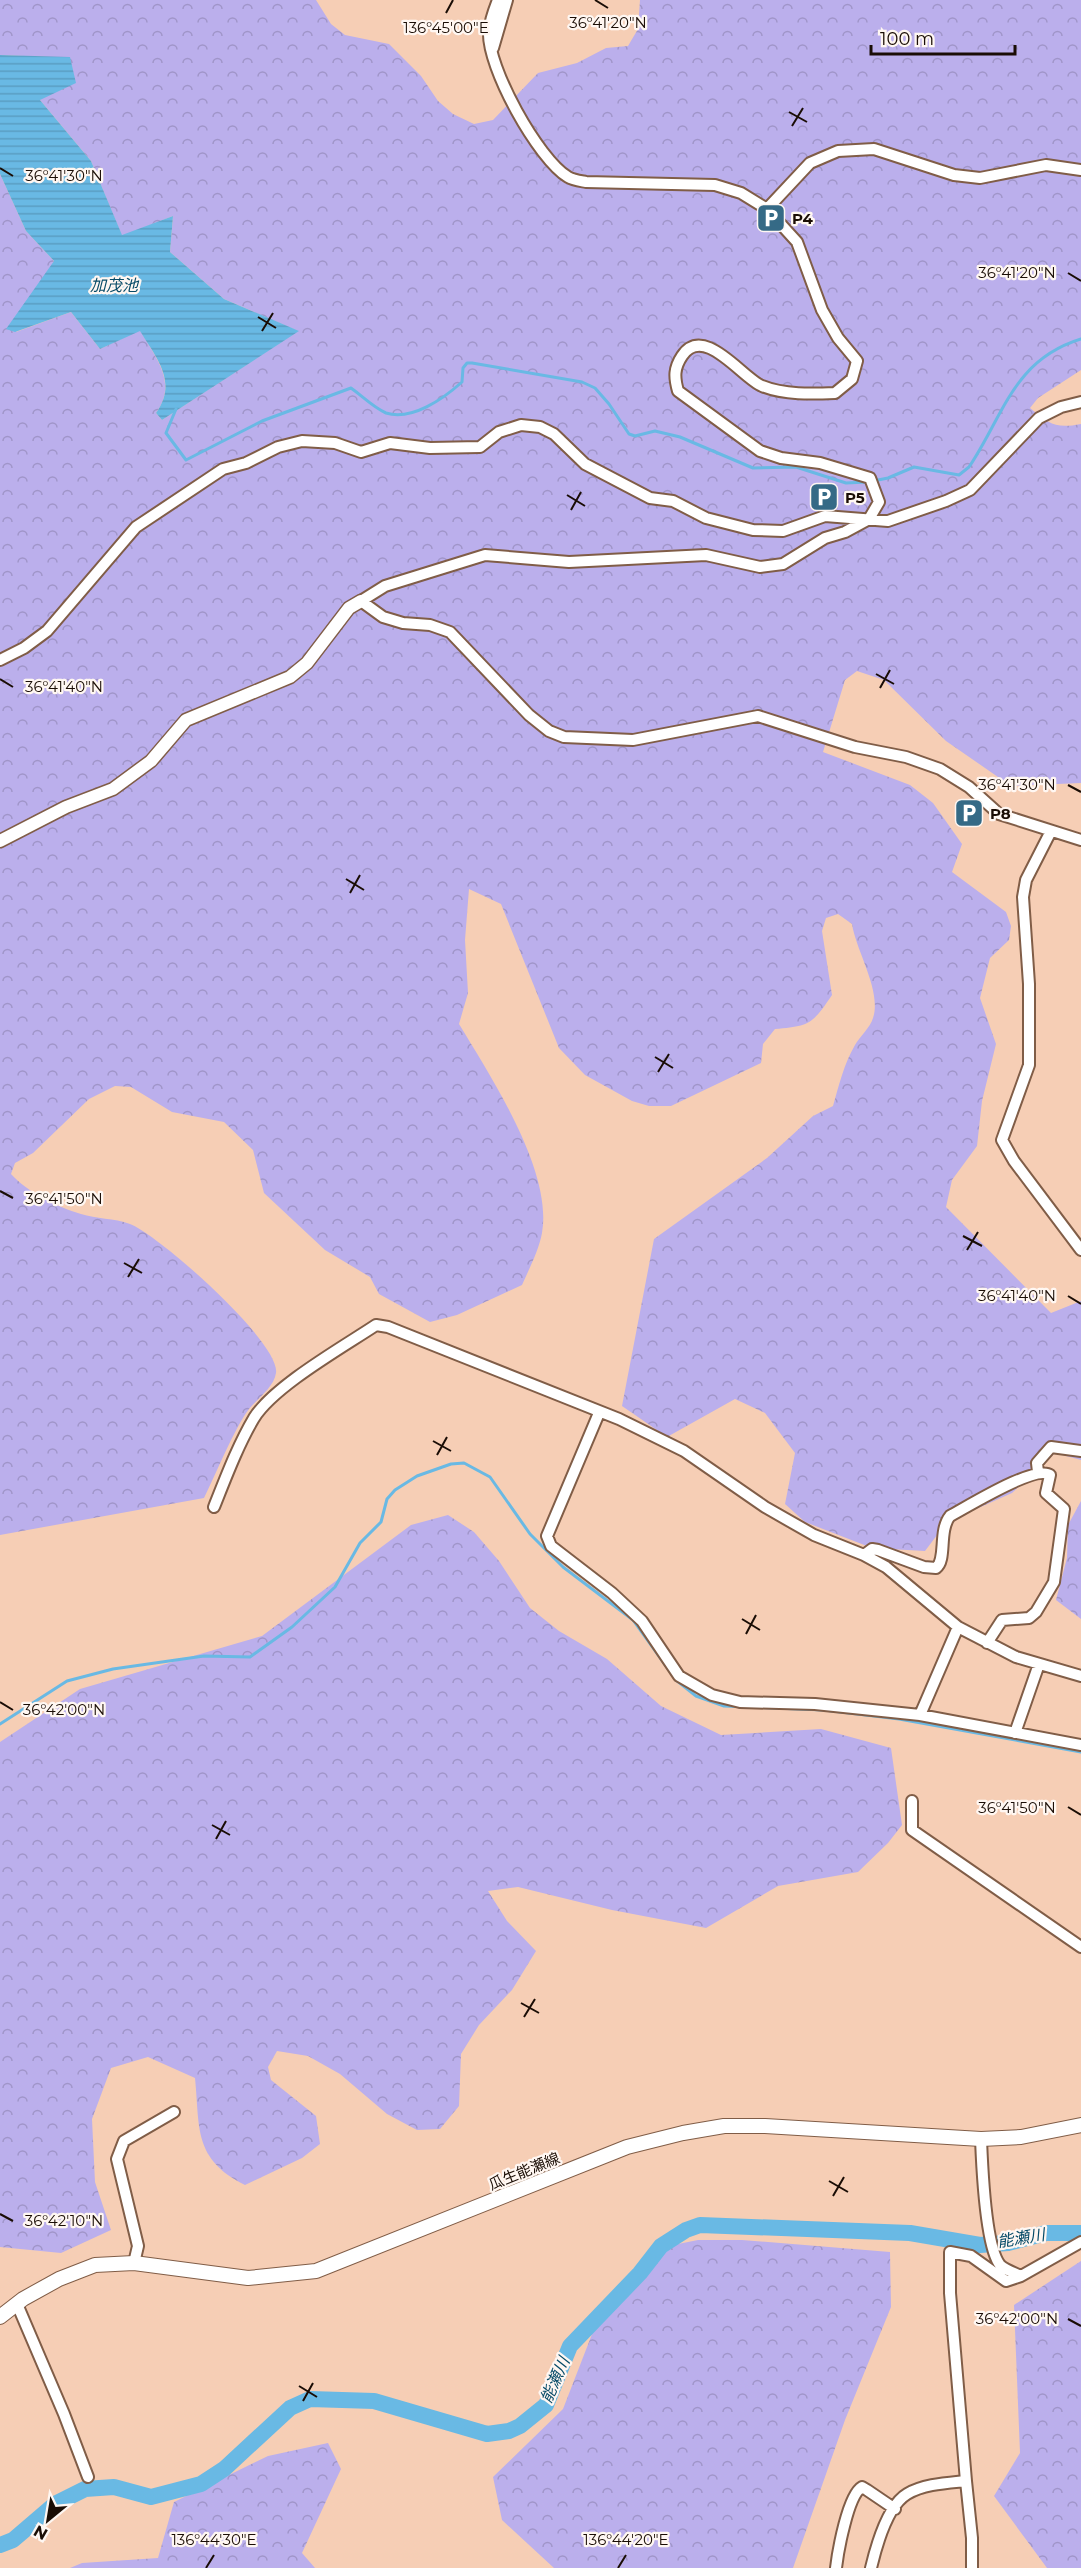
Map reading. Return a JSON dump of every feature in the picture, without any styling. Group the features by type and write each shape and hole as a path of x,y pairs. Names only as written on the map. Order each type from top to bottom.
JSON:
{"main road":[{"name":"瓜生能瀬線","path":"0,2317 59,2279 95,2265 134,2263 248,2278 316,2271 627,2147 724,2126 981,2139 1021,2137 1081,2124"}],"street":[{"path":"0,841 66,807 114,789 151,760 186,720 290,677 307,663 349,608 385,586 484,555 569,562 706,555 720,556 735,563 759,567 783,564 825,538 845,532 869,519 879,502 870,478 820,463 781,458 760,451 720,419 694,405 678,391 676,385 676,365 684,352 694,347 706,347 726,356 761,386 782,391 835,393 852,379 857,361 838,338 822,310 797,242 767,209 741,193 715,185 602,184 568,177 546,154 503,86 489,33 498,0"},
{"path":"492,51 507,0"},
{"path":"767,209 810,163 838,151 874,149 954,175 980,178 1046,165 1081,170"},
{"path":"0,660 24,648 47,631 136,527 223,469 246,463 278,447 302,441 335,443 361,452 390,443 430,448 480,447 499,432 521,425 540,427 554,434 585,464 650,498 673,501 706,518 753,530 783,531 825,516 888,521 946,501 970,489 1039,418 1061,407 1081,402"},
{"path":"361,601 383,617 403,623 430,625 450,632 529,715 549,731 564,737 633,740 758,716 855,747 906,757 940,769 969,787 999,814 1081,840"},
{"path":"1051,831 1026,880 1023,897 1029,984 1029,1065 1002,1140 1014,1161 1081,1250"},
{"path":"214,1507 230,1467 255,1417 293,1383 376,1325 388,1327 599,1413 619,1419 684,1451 765,1507 814,1535 864,1555 886,1567 958,1627 987,1643 1039,1664 1081,1676"},
{"path":"599,1413 547,1536 551,1546 612,1593 642,1621 679,1676 697,1688 727,1700 815,1704 920,1715 1081,1745"},
{"path":"1038,1472 1037,1463 1051,1447 1081,1451"},
{"path":"864,1555 872,1549 878,1550 924,1567 936,1568 942,1559 945,1523 950,1516 1016,1480 1038,1472 1050,1475 1046,1493 1064,1509 1054,1582 1036,1612 1029,1618 1002,1620 987,1643"},
{"path":"920,1715 958,1627"},
{"path":"1016,1733 1039,1664"},
{"path":"912,1801 912,1830 1081,1947"},
{"path":"134,2263 138,2246 117,2159 124,2141 174,2112"},
{"path":"981,2139 982,2182 993,2252 1001,2266 1021,2276"},
{"path":"972,2568 972,2538 950,2293 950,2252 971,2256 1006,2281 1021,2276 1081,2242"},
{"path":"17,2304 88,2477"},
{"path":"871,2568 886,2520 906,2494 933,2485 966,2481"},
{"path":"836,2568 849,2510 857,2490 862,2487 895,2509"}],"green space":[{"path":"0,0 316,0 331,24 345,35 389,44 421,76 438,101 453,114 474,124 493,120 538,73 577,63 606,48 628,46 638,29 640,0 1081,0 1081,370 1038,398 1030,408 1053,424 1065,426 1081,424 1081,783 1011,786 946,741 884,680 857,671 845,680 823,752 910,785 933,803 962,844 952,872 1006,912 1011,926 1009,940 990,958 980,998 996,1044 982,1101 977,1146 952,1180 946,1207 1051,1313 1081,1301 1081,1460 1055,1453 1012,1493 947,1522 925,1551 872,1548 805,1522 785,1504 795,1453 765,1413 735,1399 667,1437 622,1406 654,1239 767,1158 813,1116 833,1106 848,1060 873,1018 875,1007 871,984 852,924 838,914 826,918 822,931 832,995 819,1013 803,1025 775,1029 763,1044 761,1063 671,1106 649,1106 632,1101 585,1075 559,1048 501,904 469,889 465,940 468,993 459,1024 517,1125 538,1182 543,1208 541,1239 522,1285 457,1315 430,1322 379,1294 370,1277 325,1250 264,1193 253,1150 224,1122 172,1112 131,1087 115,1086 89,1099 33,1153 15,1163 11,1174 25,1187 53,1203 87,1216 130,1224 166,1248 216,1291 240,1316 272,1358 275,1378 243,1418 204,1498 0,1535 0,174 26,231 54,261 16,332 71,312 100,349 140,330 158,361 165,381 162,402 156,413 162,420 298,331 224,299 170,252 173,216 122,236 91,161 40,100 70,58 0,55"},
{"path":"1081,1501 1081,1619 1056,1600 1067,1558 1068,1525"},
{"path":"448,1515 474,1532 499,1561 530,1608 559,1631 607,1659 661,1706 721,1735 821,1729 891,1748 902,1825 888,1843 858,1872 778,1886 706,1928 612,1910 518,1887 488,1891 507,1921 536,1951 512,1990 479,2025 461,2054 459,2106 440,2129 417,2130 387,2114 340,2074 308,2056 277,2051 268,2067 271,2080 316,2116 320,2144 302,2158 245,2185 228,2175 216,2164 202,2141 195,2078 148,2057 111,2068 92,2119 95,2182 111,2230 61,2253 0,2247 0,1742 80,1689 262,1636 411,1525"},
{"path":"698,2240 742,2240 890,2252 891,2307 845,2420 793,2568 554,2568 502,2520 493,2477 563,2409 601,2311 668,2246"},
{"path":"1081,2261 1081,2568 1047,2568 994,2496 1020,2453 1014,2305"},
{"path":"328,2443 341,2469 302,2553 315,2568 70,2568 82,2563 158,2558 174,2502 268,2456"}],"water":[{"name":"加茂池","path":"0,55 70,57 76,83 40,100 91,161 122,235 173,216 170,252 224,299 299,331 162,420 156,413 165,391 163,371 140,331 100,349 71,312 15,332 6,329 54,261 26,231 0,174"}],"waterway":[{"path":"873,481 888,478 914,467 959,475 969,467 1002,409 1025,375 1058,348 1081,339"},
{"path":"176,409 166,433 186,460 262,421 351,388 386,413 396,415 416,411 427,407 462,382 463,368 467,363 472,363 582,382 595,388 629,434 635,436 655,431 680,437 753,468 796,467 846,483 867,482"},
{"path":"0,1724 67,1681 113,1669 204,1656 250,1657 292,1627 335,1587 360,1543 381,1522 387,1499 395,1490 417,1476 451,1464 464,1463 490,1477 530,1534 563,1567 633,1620 676,1680 696,1696 724,1706 824,1710 899,1719 1081,1752"},
{"name":"能瀬川","path":"0,2545 13,2540 55,2504 85,2489 114,2487 151,2497 201,2484 224,2469 290,2408 310,2399 374,2401 487,2434 509,2431 520,2426 546,2405 570,2346 640,2273 661,2246 686,2230 700,2225 910,2233 980,2245 1008,2243 1046,2233 1081,2233"}],"place":[{"name":"P4","path":"771,218"},
{"name":"P5","path":"824,497"},
{"name":"P8","path":"969,813"}]}
